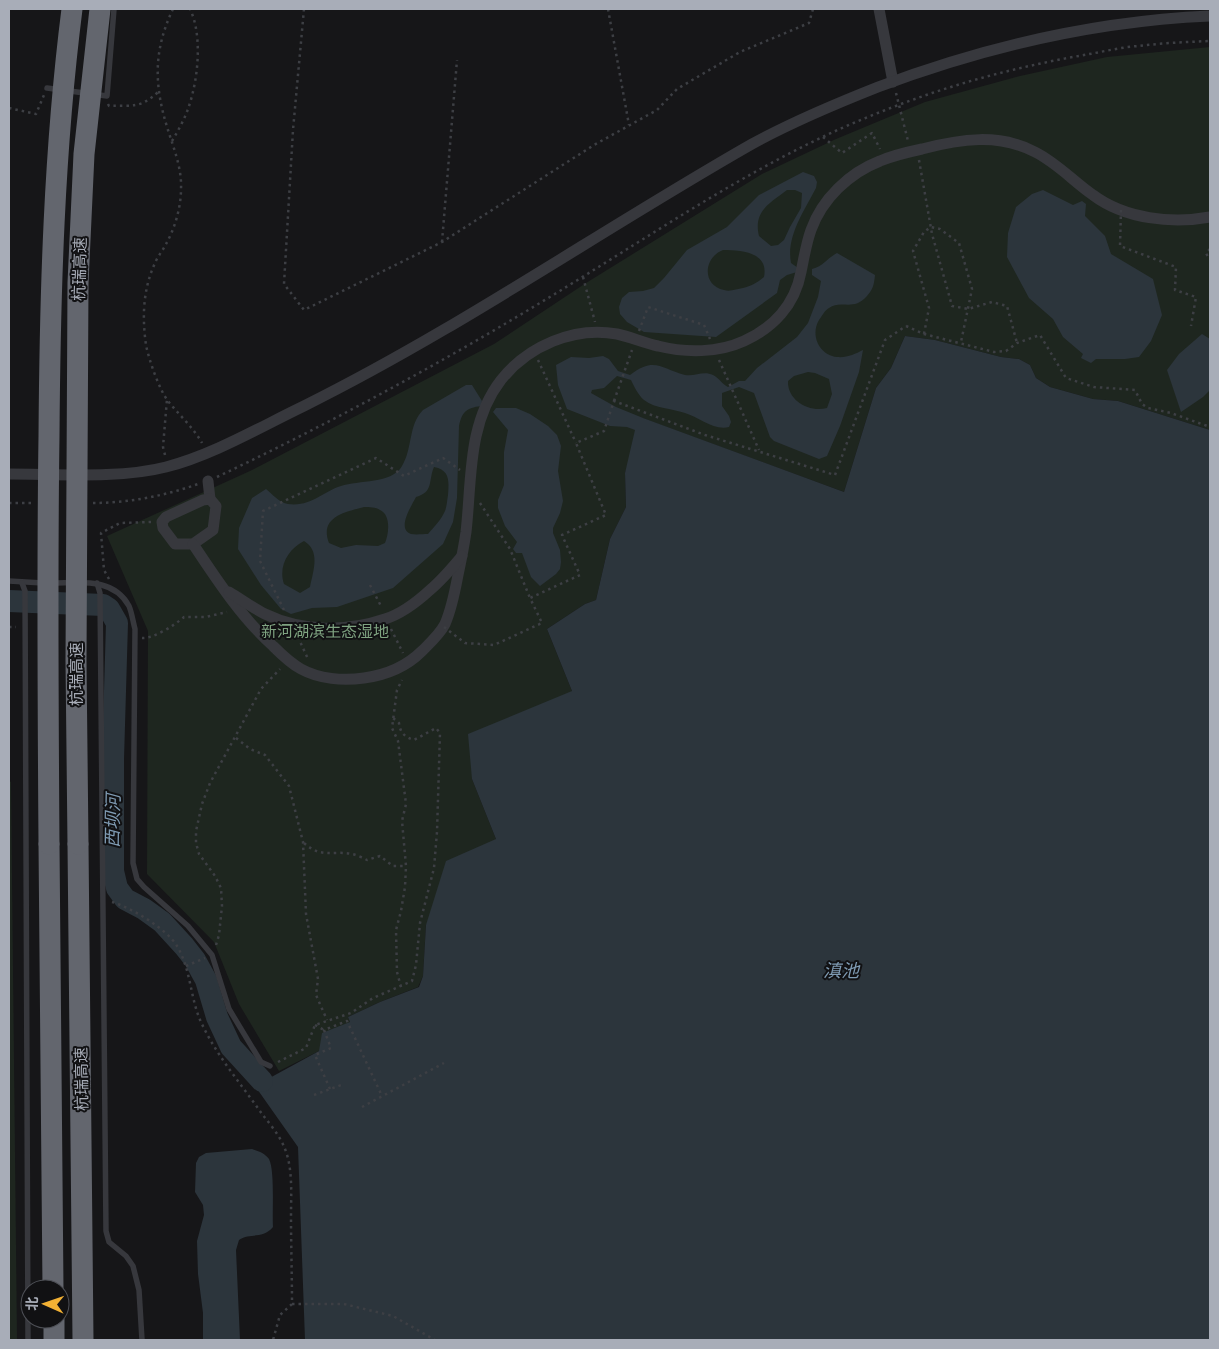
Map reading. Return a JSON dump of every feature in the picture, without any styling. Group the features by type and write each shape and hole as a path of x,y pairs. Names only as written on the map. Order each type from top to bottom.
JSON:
{"highway":[{"name":"杭瑞高速","path":"54,1279 49,844 48,466 50,283 57,152 72,9"},
{"name":"杭瑞高速","path":"83,1340 76,661 78,292 84,154 100,9"}],"street":[{"path":"879,9 892,82"},
{"path":"9,474 143,472 167,467 207,453 348,384 430,338 754,143 828,106 964,57 1040,38 1120,24 1210,16"},
{"path":"193,544 223,588 256,630 287,660 299,668 316,676 353,680 389,672 407,663 448,630 466,532 469,477 479,421 490,397 502,379 534,350 551,341 572,335 598,333 614,334 631,342 662,347 715,350 738,344 755,336 770,327 784,312 801,275 804,254 812,226 827,201 842,184 862,169 914,144 979,139 1005,142 1032,150 1057,165 1118,215 1169,220 1195,220 1210,217"},
{"path":"208,481 210,499 216,506 213,530 193,544 175,544 163,528 162,522 166,517 203,500 210,499"},
{"path":"223,588 266,614 291,624 339,629 387,619 431,590 462,556"}],"lane":[{"path":"48,88 107,96 114,9"},
{"path":"9,581 22,583 97,583 117,590 129,607 136,629 134,863 137,878 144,887 188,926 209,956 230,1009 261,1062 270,1066"},
{"path":"22,583 25,591 28,1340"},
{"path":"97,583 100,593 106,1231 109,1242 126,1256 133,1266 139,1290 142,1340"}],"path":[{"path":"173,9 165,26 159,48 157,69 158,92 178,164 181,189 178,213 168,242 155,263 145,291 143,320 146,348 167,399 199,438 207,453"},
{"path":"172,143 187,111 194,82 198,41 196,25 190,9"},
{"path":"304,9 293,130 284,284 304,310 442,242 594,145 657,110 677,89 740,52 809,23 813,9"},
{"path":"608,9 629,125"},
{"path":"91,503 128,500 171,493 208,481 388,391 583,277 716,194 773,161 899,104 1023,66 1136,46 1210,41"},
{"path":"442,242 457,60"},
{"path":"892,82 914,144 931,227 952,306 968,308 992,302 1007,306 1018,343"},
{"path":"9,108 36,114 48,88"},
{"path":"107,96 109,106 138,105 147,102 158,92"},
{"path":"823,137 842,154 872,133 879,150 886,148"},
{"path":"901,144 914,144"},
{"path":"1118,215 1128,221"},
{"path":"1118,215 1120,246 1176,267 1175,290 1196,297 1191,326"},
{"path":"924,334 929,308 913,251 924,232 931,227 940,229 959,243 972,289 961,342"},
{"path":"1210,249 1206,253 1208,257 1210,256"},
{"path":"583,277 598,333"},
{"path":"576,443 604,431 633,348 631,342 648,307 704,326 759,450"},
{"path":"614,401 705,435 759,450 835,475 884,340 906,326 924,334 994,352 1006,351 1018,343 1040,336 1066,378 1094,388 1135,390 1142,404 1148,408 1171,413 1210,427"},
{"path":"530,362 538,358 606,515 562,535 580,575 530,598"},
{"path":"167,399 163,447 167,467"},
{"path":"316,676 260,561 263,510 376,458 404,476 443,458 469,477"},
{"path":"448,630 464,643 494,645 542,623 510,549 478,500 468,496"},
{"path":"9,503 36,503"},
{"path":"117,590 104,570 101,533 120,523 162,522"},
{"path":"370,585 407,663"},
{"path":"135,638 148,639 173,627 184,617 206,617 231,612 226,606"},
{"path":"186,966 209,956 219,934 221,888 199,854 196,843 196,831 202,804 210,782 261,690 287,660"},
{"path":"398,678 404,675 397,690 392,728 398,741 406,804 402,821 406,866 405,887 396,930 397,972 401,987"},
{"path":"270,1066 306,1048 315,1025 351,1012 373,998 412,981 416,965 420,923 434,868 440,732 436,728 414,740 407,738 399,729 399,723 393,718"},
{"path":"236,737 250,749 265,755 289,786 303,842 306,914 318,980 316,995 327,1020"},
{"path":"303,842 312,850 323,853 353,854 367,860 380,856 393,866 406,866"},
{"path":"102,899 115,902 135,912 159,928 177,945 186,966 194,1003 214,1047 285,1148 289,1166 291,1192 292,1304"},
{"path":"324,1030 347,1021 382,1096"},
{"path":"315,1025 324,1030 331,1048 315,1055 330,1089"},
{"path":"362,1107 444,1063"},
{"path":"314,1095 344,1084"},
{"path":"273,1340 280,1315 292,1304 344,1304 393,1316 435,1340"}],"green space":[{"name":"新河湖滨生态湿地","path":"1210,47 1210,430 1118,401 1093,399 1050,387 1036,378 1030,365 1019,359 1001,357 935,340 905,336 891,368 876,388 844,492 642,418 625,473 626,507 610,539 596,600 585,604 547,629 572,691 472,779 496,839 426,925 423,976 418,987 348,1017 350,1022 319,1051 279,1071 239,1004 214,942 147,874 148,631 107,536 250,471 494,344 586,283 762,174 836,139 925,102 1020,76 1107,57"},
{"path":"9,781 11,782 17,1340 9,1340"}],"water":[{"path":"803,172 814,176 817,182 816,188 797,224 791,244 791,263 798,268 797,272 787,275 780,280 777,293 716,337 644,332 627,322 620,314 619,307 622,298 629,292 654,288 687,250 727,227 759,195","holes":["787,190 795,190 802,193 801,208 784,240 778,245 771,246 759,236 758,220 764,208","723,250 745,252 758,257 762,262 764,277 751,285 734,290 726,291 717,287 712,283 708,271 712,259"]},
{"path":"1043,190 1073,205 1082,201 1086,204 1085,216 1105,236 1111,254 1153,279 1162,315 1151,341 1139,357 1096,359 1091,363 1081,358 1083,354 1063,337 1053,319 1029,298 1007,257 1008,233 1016,207 1032,194"},
{"name":"滇池","path":"837,253 875,275 872,289 862,301 829,308 816,326 816,338 825,352 837,357 844,357 863,350 859,372 827,456 819,459 774,441 770,437 754,393 739,387 722,393 722,406 731,422 729,427 723,428 685,413 649,403 640,396 631,380 617,376 604,388 592,390 591,393 616,407 643,418 844,492 876,388 891,368 905,336 935,340 1001,357 1019,359 1030,365 1036,378 1050,387 1093,399 1118,401 1210,430 1210,1340 305,1340 298,1147 255,1086 319,1051 322,1033 350,1022 348,1017 419,987 423,976 426,925 446,861 496,839 472,779 468,734 572,691 547,629 585,604 596,600 610,539 626,507 625,473 635,430 627,427 610,426 567,409 558,385 556,365 571,357 589,358 603,356 609,359 618,371 630,375 639,369 652,365 664,367 685,375 709,374 715,376 728,387 739,381 745,381 757,368 797,337 808,323 818,297 821,281 812,275 812,269","holes":["808,372 829,379 832,394 827,408 813,409 806,407 800,404 791,394 788,381 794,376"]},
{"path":"1202,334 1210,339 1210,390 1181,412 1167,370 1179,354"},
{"path":"466,385 472,385 482,401 481,406 472,408 463,414 460,421 457,498 453,522 443,544 393,588 337,607 312,608 291,614 281,609 261,585 238,549 239,528 252,498 266,489 282,502 288,504 303,503 341,486 391,476 402,466 408,452 415,423 423,410","holes":["434,467 446,473 448,481 446,509 428,534 411,534 405,527 406,517 416,497 422,495 428,489","364,507 372,507 384,512 388,525 385,543 378,546 356,545 341,548 329,543 328,527 336,517","304,541 313,550 314,556 314,568 310,587 300,593 284,584 282,578 283,565 289,554 298,544"]},
{"path":"496,408 516,408 530,414 548,426 557,435 561,446 558,471 563,501 553,528 553,533 560,550 560,569 540,586 531,577 522,553 516,553 513,549 517,542 505,526 498,508 498,500 504,485 504,452 508,430 493,412"},
{"path":"252,1149 266,1155 271,1165 273,1227 260,1235 247,1236 239,1240 236,1250 240,1340 203,1340 203,1313 198,1274 197,1241 204,1215 203,1205 195,1192 196,1163 199,1157 206,1153"}],"waterway":[{"name":"西坝河","path":"9,601 103,605 109,609 117,623 113,759 113,871 117,888 125,899 144,909 162,922 195,960 206,980 217,1017 231,1047 262,1081"}]}
